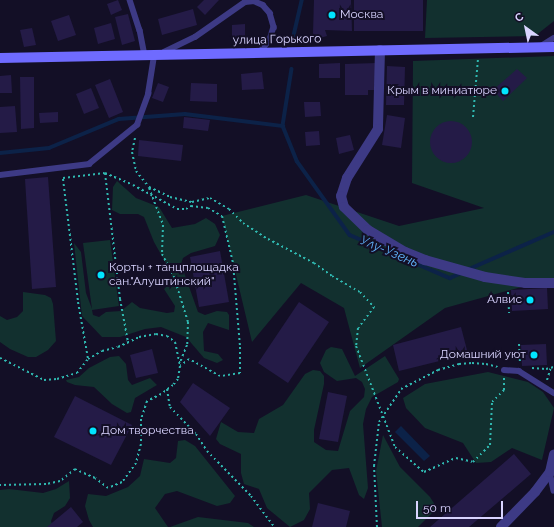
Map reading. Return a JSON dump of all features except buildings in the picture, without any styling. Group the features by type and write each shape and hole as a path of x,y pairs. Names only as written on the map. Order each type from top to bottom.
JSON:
{"main road":[{"name":"улица Горького","path":"0,58 554,47"}],"street":[{"path":"380,50 378,129 347,178 341,196 344,207 368,230 405,252 440,265 485,277 524,283 554,283"},
{"path":"501,527 535,492 550,472 554,454"}],"lane":[{"path":"0,175 89,164 138,125 148,94 153,70 130,0"},
{"path":"149,56 169,50 195,36 244,2 254,1 263,5 270,13 274,28 270,40 260,53"},
{"path":"538,47 554,38"},
{"path":"504,370 519,371 554,393"},
{"path":"550,472 554,491"}],"path":[{"path":"474,117 479,48"},
{"path":"0,485 46,484 60,480 75,469 95,478 108,488 122,482 136,463 141,444 141,419 147,400 167,390 178,379 180,364 187,345 188,322 174,277 162,254 163,225 153,195 149,187 136,171 132,152 138,125"},
{"path":"61,168 78,302 88,359"},
{"path":"63,178 106,173 153,195 177,209 186,209 191,206 208,208 222,216 233,263 240,347 240,373 220,376 189,360 180,364"},
{"path":"106,173 119,291 128,342"},
{"path":"149,187 170,197 192,202 210,198 228,209 243,223 268,239 314,263 332,276 360,292 374,307 358,328 356,346 383,414 395,447 424,472 456,458 473,462 490,445 492,402 504,390 504,370 486,364 472,362 438,370 401,389 383,414 379,422 374,466 377,527"},
{"path":"508,280 509,313"},
{"path":"0,358 44,380 57,379 77,373 88,359 102,351 139,337 156,334 167,336 175,342 180,364"},
{"path":"519,344 520,368"},
{"path":"546,369 553,367"},
{"path":"544,387 553,367"},
{"path":"167,390 170,407 196,434 207,451 251,496 274,527"}],"green space":[{"path":"427,0 554,0 554,21 535,36 425,38"},
{"path":"554,56 554,278 445,308 360,368 344,308 301,283 252,342 222,216 306,195 399,226 484,208 412,183 413,61"},
{"path":"117,181 136,198 159,207 172,228 195,224 206,218 215,224 220,235 215,246 191,253 183,258 181,264 198,312 205,315 217,311 227,312 229,315 229,330 208,323 203,332 204,351 218,354 223,360 217,363 204,358 186,337 161,327 145,329 120,337 102,337 82,316 74,243 81,252 86,293 92,309 83,243 110,240 119,306 92,310 93,315 99,317 106,312 121,311 132,302 140,308 167,313 174,312 175,306 164,289 171,282 172,274 154,242 144,217 138,214 120,214 112,210 113,187"},
{"path":"23,292 45,295 51,298 53,304 56,341 48,350 36,357 28,357 10,349 0,342 0,316 7,320 17,317 23,311"},
{"path":"331,347 342,349 355,376 385,356 399,379 398,382 372,397 366,409 363,424 368,488 364,499 359,495 349,468 332,470 309,493 310,509 304,520 290,527 267,508 259,489 244,484 241,473 241,454 220,444 216,439 221,422 238,432 254,433 259,419 283,405 305,374 313,370 320,371 324,376 324,384 314,430 314,442 326,450 338,451 350,411 364,397 365,389 362,382 356,378 337,381 324,372 320,363 326,350"},
{"path":"119,356 126,364 128,380 132,385 150,378 157,385 135,398 131,412 127,413 112,404 94,387 75,385 67,382 66,380 79,377 89,368 110,357"},
{"path":"488,372 528,382 543,392 554,408 542,460 512,448 491,462 476,463 463,443 425,428 406,408 403,398 425,384"},
{"path":"383,435 400,467 430,497 437,508 418,527 382,527 376,471"},
{"path":"185,440 195,446 235,496 230,503 217,506 177,491 165,494 155,508 168,527 93,527 89,520 85,506 88,494 106,496 128,487 140,476 144,459 170,463 176,458 178,441"},
{"path":"69,481 70,498 65,506 54,513 51,521 53,527 0,527 0,490 9,489 43,493 56,489"},
{"path":"198,517 248,523 254,527 170,527"}],"water":[{"path":"401,426 430,456 424,461 395,432"}],"waterway":[{"name":"Улу-Узень","path":"293,38 302,0"},
{"name":"Улу-Узень","path":"292,69 283,126 297,161 350,235 450,278 462,273"},
{"path":"0,153 49,148 119,119 185,114 283,126"},
{"name":"Улу-Узень","path":"467,270 554,232"}],"place":[{"name":"Москва","path":"332,15"},
{"name":"Крым в миниатюре","path":"505,91"},
{"name":"Корты + танцплощадка сан.\"Алуштинский\"","path":"101,275"},
{"name":"Алвис","path":"530,300"},
{"name":"Домашний уют","path":"534,355"},
{"name":"Дом творчества","path":"93,431"}]}
